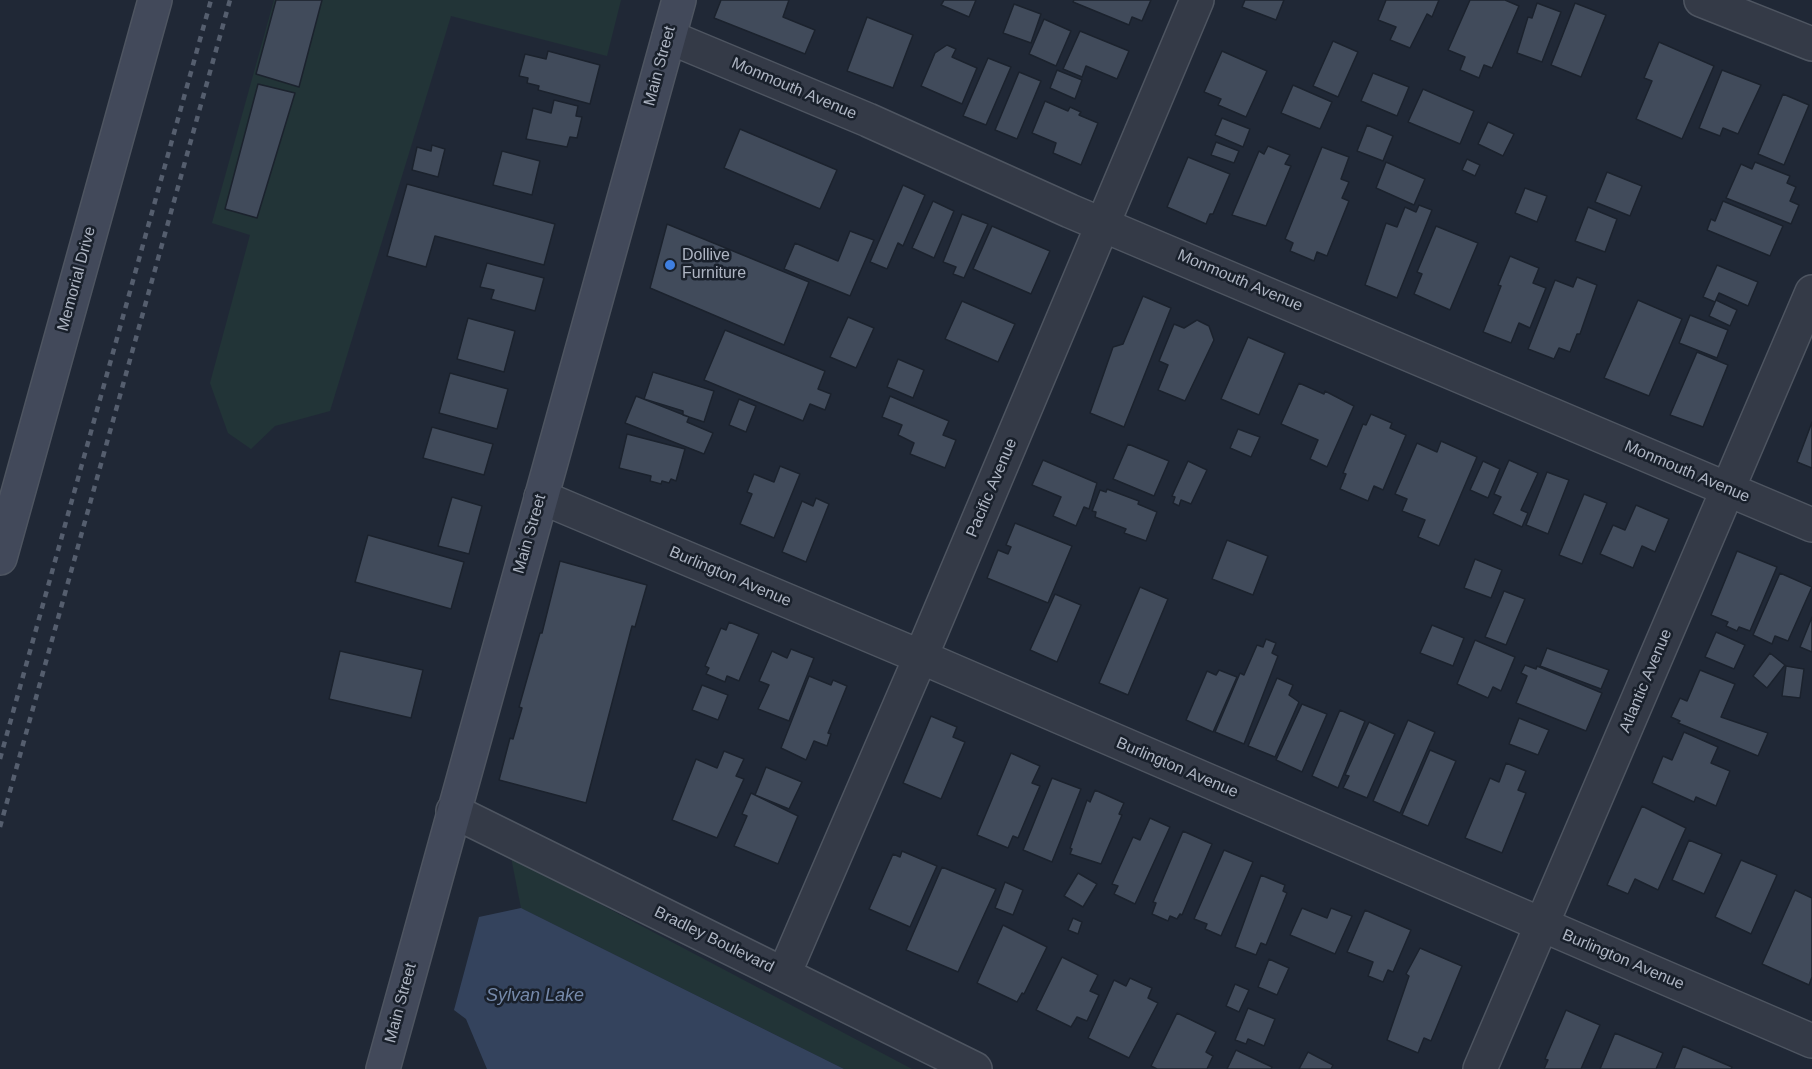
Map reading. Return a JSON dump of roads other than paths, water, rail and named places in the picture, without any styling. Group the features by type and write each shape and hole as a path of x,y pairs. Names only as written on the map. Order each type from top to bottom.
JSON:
{"main road":[{"name":"Memorial Drive","path":"0,558 155,0"},
{"name":"Main Street","path":"383,1069 679,0"}],"street":[{"name":"Pacific Avenue","path":"784,974 921,657 1197,0"},
{"path":"1701,0 1812,45"},
{"name":"Monmouth Avenue","path":"669,36 1812,525"},
{"name":"Atlantic Avenue","path":"1480,1069 1812,292"},
{"name":"Burlington Avenue","path":"541,497 921,657 1812,1041"},
{"name":"Bradley Boulevard","path":"453,811 975,1069"}],"water":[{"name":"Sylvan Lake","path":"521,908 844,1069 487,1069 466,1019 454,1010 479,917"}],"railway":[{"path":"0,759 211,0"},
{"path":"0,827 230,0"}],"place":[{"name":"Dollive Furniture","path":"670,265"}]}
